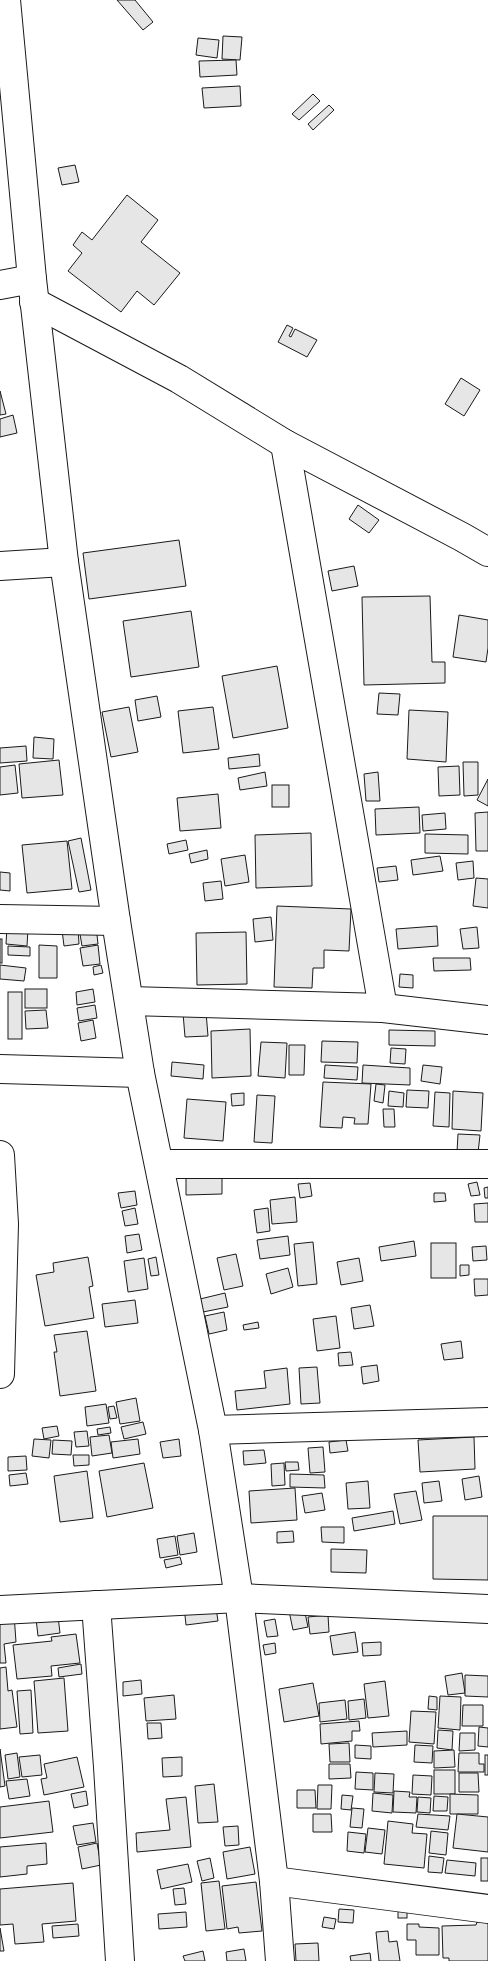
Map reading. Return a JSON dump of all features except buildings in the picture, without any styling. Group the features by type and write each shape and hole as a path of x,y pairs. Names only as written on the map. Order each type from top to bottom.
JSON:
{"street":[{"path":"6,0 33,291 64,562 140,1073 213,1430 239,1598 274,1881 280,1961"},
{"path":"0,285 33,291 285,444 462,536 488,552"},
{"path":"285,444 383,1008"},
{"path":"0,566 64,562"},
{"path":"0,919 116,921"},
{"path":"128,1001 383,1008 488,1020"},
{"path":"0,1069 140,1073"},
{"path":"0,1156 4,1224 0,1374"},
{"path":"160,1164 488,1164"},
{"path":"213,1430 488,1422"},
{"path":"0,1610 239,1598 488,1609"},
{"path":"96,1605 120,1961"},
{"path":"274,1881 488,1909"}]}
